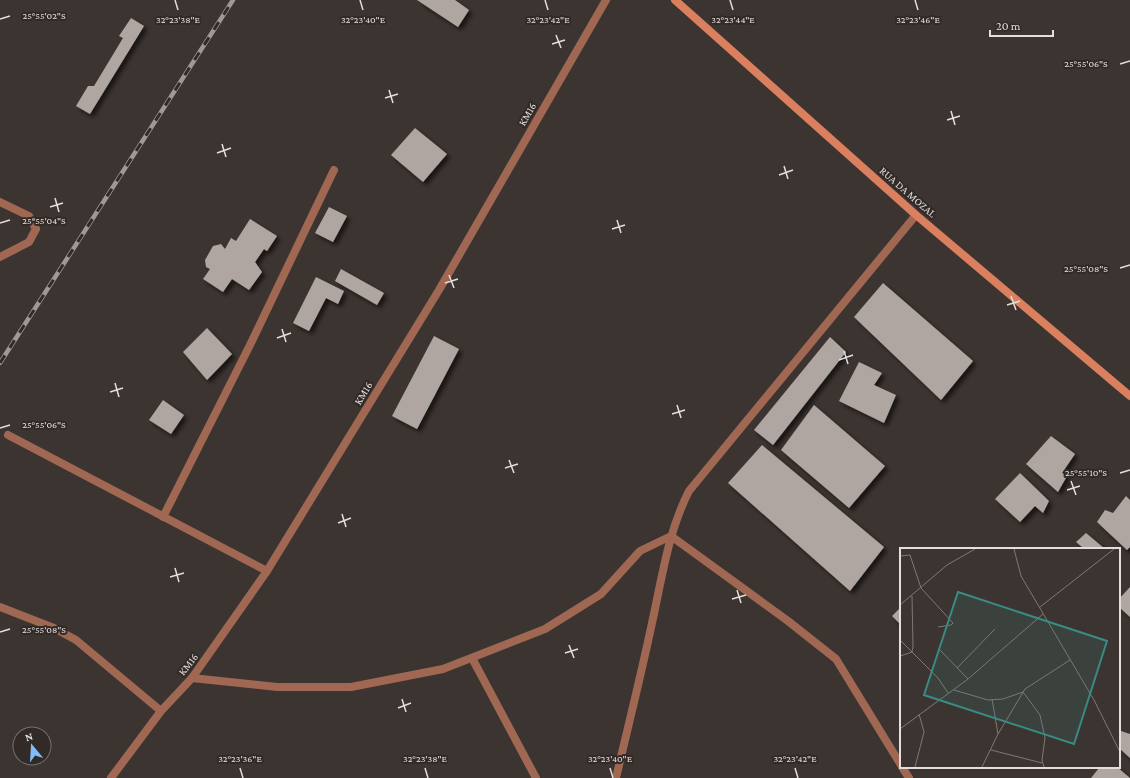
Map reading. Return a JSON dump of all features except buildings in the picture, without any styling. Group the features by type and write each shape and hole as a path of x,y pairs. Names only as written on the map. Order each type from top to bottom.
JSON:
{"main road":[{"name":"RUA DA MOZAL","path":"675,0 916,215 1130,396"}],"street":[{"name":"KM16","path":"111,778 161,711 192,678 267,571 439,290 606,0"},
{"path":"163,517 250,345 334,170"},
{"path":"0,202 29,216 36,229 29,242 0,257"},
{"path":"616,778 645,657 671,536 678,512 689,491 916,215"},
{"path":"8,435 267,571"},
{"path":"192,678 277,687 351,687 443,669 545,629 600,594 640,551 671,536"},
{"path":"671,536 788,621 836,659 900,763"},
{"path":"0,607 54,628 76,640 122,680 161,711"},
{"path":"472,658 536,778"},
{"path":"903,768 909,778"}],"railway":[{"path":"0,363 233,0"}]}
